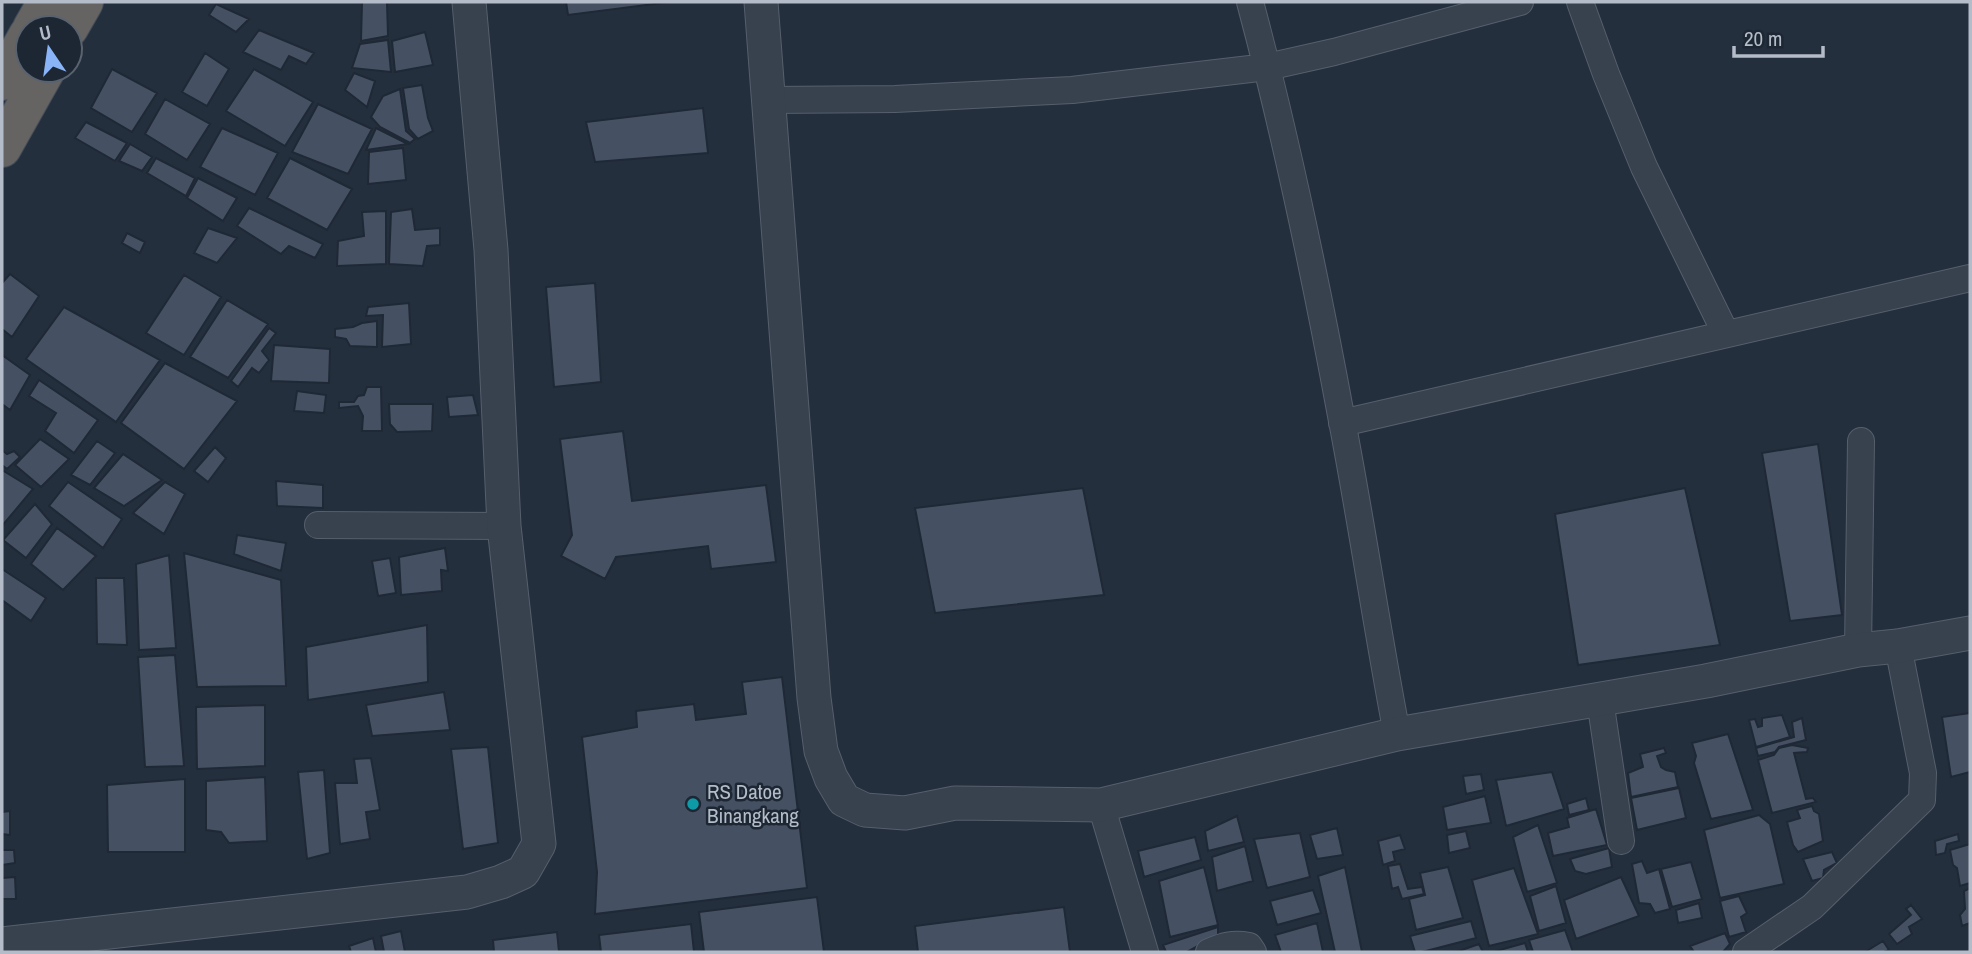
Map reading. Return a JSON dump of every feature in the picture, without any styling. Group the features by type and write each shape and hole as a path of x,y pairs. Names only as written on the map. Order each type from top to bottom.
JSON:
{"highway":[{"path":"2,81 14,60"},
{"path":"2,148 38,84"}],"street":[{"path":"2,944 47,946 467,892 523,872 539,844 504,526 491,250 469,2"},
{"path":"761,2 814,698 821,751 831,778 844,800 865,810 905,813 955,803 1101,806 1397,734 1858,650 1970,634"},
{"path":"1250,2 1308,250 1342,423 1374,619 1397,734"},
{"path":"770,100 895,99 1072,90 1267,66 1334,52 1518,2"},
{"path":"1580,2 1644,167 1726,334"},
{"path":"1342,423 1970,278"},
{"path":"1858,650 1861,441"},
{"path":"318,525 504,526"},
{"path":"1746,952 1812,907 1922,800 1923,774 1898,646"},
{"path":"1600,699 1621,841"},
{"path":"1101,806 1145,952"},
{"path":"1209,952 1238,944 1249,946 1253,952"}],"building":[{"path":"362,2 387,2 388,36 361,41"},
{"path":"566,2 670,2 568,15"},
{"path":"216,4 249,19 236,32 209,15"},
{"path":"259,30 314,53 306,64 289,56 281,70 243,52"},
{"path":"425,32 433,65 395,72 392,41"},
{"path":"388,40 391,72 352,68 360,44"},
{"path":"205,53 229,69 207,106 182,92"},
{"path":"112,69 157,93 132,132 91,108"},
{"path":"254,69 313,102 285,146 226,111"},
{"path":"354,73 375,81 367,107 345,90"},
{"path":"422,85 433,131 418,139 409,129 403,88"},
{"path":"400,89 406,131 415,139 410,143 380,127 371,117 383,96"},
{"path":"165,99 210,124 187,160 145,134"},
{"path":"318,104 372,129 348,174 292,152"},
{"path":"703,108 708,153 595,162 586,122"},
{"path":"86,122 127,143 115,161 75,138"},
{"path":"222,128 278,153 255,195 200,167"},
{"path":"376,128 408,144 366,150"},
{"path":"130,144 152,157 142,171 119,161"},
{"path":"403,148 406,180 368,184 369,152"},
{"path":"156,158 195,178 186,196 147,173"},
{"path":"290,158 352,189 327,230 267,198"},
{"path":"198,178 237,198 223,221 187,198"},
{"path":"249,208 323,244 315,258 289,246 281,254 237,226"},
{"path":"412,209 415,230 440,228 440,245 427,246 423,266 389,264 391,212"},
{"path":"386,211 386,264 337,266 338,241 364,236 362,212"},
{"path":"208,228 237,238 217,263 194,253"},
{"path":"127,233 145,242 140,253 122,243"},
{"path":"10,274 39,296 12,337 2,329 2,283"},
{"path":"184,275 221,297 184,355 146,333"},
{"path":"595,283 601,382 554,387 546,287"},
{"path":"227,300 268,324 228,378 190,357"},
{"path":"409,303 411,344 382,347 383,315 366,316 368,307"},
{"path":"64,307 160,360 116,422 26,359"},
{"path":"377,321 377,347 350,346 346,339 335,337 335,329"},
{"path":"269,328 276,333 262,351 269,360 259,373 252,368 238,387 231,381"},
{"path":"274,345 330,349 329,383 271,381"},
{"path":"2,355 30,375 10,410 2,404"},
{"path":"165,363 237,401 184,469 121,423"},
{"path":"39,380 98,420 74,453 45,431 56,413 29,396"},
{"path":"367,387 381,387 382,431 362,431 363,416 358,406 339,408 339,402 354,402 358,396 364,395"},
{"path":"297,391 326,395 324,413 294,411"},
{"path":"473,395 478,415 449,417 447,397"},
{"path":"389,404 433,404 432,431 397,432 390,424"},
{"path":"623,431 632,501 766,485 776,562 711,569 708,546 616,557 605,579 561,556 572,535 560,439"},
{"path":"40,439 69,459 41,487 15,465"},
{"path":"97,441 115,453 90,485 71,475"},
{"path":"1818,444 1842,615 1790,621 1762,453"},
{"path":"215,447 226,458 208,482 194,471"},
{"path":"2,450 7,454 14,451 20,457 7,469 2,465"},
{"path":"123,454 162,480 124,506 94,488"},
{"path":"2,470 33,489 2,526"},
{"path":"276,481 323,485 323,508 277,506"},
{"path":"68,482 122,519 103,548 49,506"},
{"path":"165,482 185,494 164,534 133,513"},
{"path":"1083,488 1104,595 935,613 915,508"},
{"path":"1685,488 1720,645 1578,665 1555,514"},
{"path":"35,504 52,524 26,558 3,540"},
{"path":"57,528 96,556 63,590 31,564"},
{"path":"237,535 286,543 281,571 234,554"},
{"path":"445,548 448,571 441,570 442,591 401,595 399,557"},
{"path":"184,553 281,580 286,686 197,687"},
{"path":"169,555 176,648 139,650 136,564"},
{"path":"390,558 396,593 378,596 372,561"},
{"path":"2,569 46,598 31,621 2,600"},
{"path":"96,578 124,578 127,645 97,644"},
{"path":"427,625 428,682 308,700 306,647"},
{"path":"175,655 184,766 145,767 138,657"},
{"name":"RS Datoe Binangkang","path":"782,677 807,888 595,914 597,872 582,737 637,727 636,711 694,704 696,720 746,714 742,682"},
{"path":"444,692 450,730 372,736 366,705"},
{"path":"265,705 265,766 197,769 196,707"},
{"path":"1970,713 1970,772 1951,777 1942,717"},
{"path":"1782,715 1790,737 1756,747 1749,720 1755,719 1758,727 1762,726 1762,718"},
{"path":"1802,718 1806,740 1758,756 1756,748 1794,737 1792,722"},
{"path":"1728,734 1753,810 1711,819 1694,763 1696,756 1692,743"},
{"path":"1792,745 1808,748 1807,752 1794,753 1806,799 1813,798 1816,802 1772,813 1758,760 1774,755 1779,748"},
{"path":"488,747 498,843 463,849 451,749"},
{"path":"1664,748 1666,753 1657,756 1661,767 1675,772 1678,787 1631,797 1628,773 1643,767 1640,754"},
{"path":"371,758 380,810 366,812 370,839 340,844 335,783 357,783 354,759"},
{"path":"324,770 330,853 307,859 298,772"},
{"path":"1552,772 1564,809 1506,826 1496,780"},
{"path":"1481,774 1484,790 1466,794 1463,776"},
{"path":"265,777 267,841 229,843 221,832 206,830 206,781"},
{"path":"185,779 185,852 108,852 107,785"},
{"path":"1679,788 1686,818 1637,830 1631,798"},
{"path":"1485,796 1491,823 1447,830 1443,807"},
{"path":"1586,798 1589,810 1569,815 1567,804"},
{"path":"1812,806 1819,814 1823,841 1798,852 1793,845 1787,822 1800,818 1797,810"},
{"path":"1596,809 1607,845 1553,856 1548,833 1569,827 1567,818"},
{"path":"10,811 10,835 2,834 2,812"},
{"path":"1759,815 1770,824 1784,884 1720,898 1704,830"},
{"path":"1237,816 1244,842 1208,851 1205,831"},
{"path":"1538,825 1557,883 1527,892 1513,837"},
{"path":"1337,828 1343,855 1317,859 1310,835"},
{"path":"1466,831 1470,848 1449,853 1447,835"},
{"path":"1300,833 1310,877 1267,888 1254,839"},
{"path":"1958,834 1959,841 1947,844 1945,853 1936,855 1935,841"},
{"path":"1400,835 1405,849 1393,852 1395,861 1383,865 1378,841"},
{"path":"1195,837 1201,860 1144,877 1138,851"},
{"path":"1970,844 1970,883 1960,886 1950,850"},
{"path":"1245,846 1253,881 1217,891 1212,857"},
{"path":"1609,848 1612,867 1586,874 1575,871 1570,859"},
{"path":"2,850 14,850 15,863 2,865"},
{"path":"1832,852 1837,863 1824,870 1823,878 1812,881 1803,859"},
{"path":"1642,861 1647,873 1659,869 1670,909 1655,913 1650,904 1639,903 1632,864"},
{"path":"1691,862 1702,899 1672,907 1661,869"},
{"path":"1400,864 1408,889 1422,887 1424,894 1402,899 1398,887 1392,889 1388,866"},
{"path":"1204,867 1218,925 1170,937 1159,881"},
{"path":"1345,867 1362,952 1335,952 1318,876"},
{"path":"1448,867 1463,918 1416,930 1409,899 1425,895 1420,873"},
{"path":"1514,868 1538,934 1489,946 1472,880"},
{"path":"15,877 16,899 2,899 2,878"},
{"path":"1621,877 1639,916 1576,939 1564,900"},
{"path":"1556,886 1566,923 1539,931 1530,896"},
{"path":"1970,888 1970,923 1962,926 1960,915 1965,909 1964,891"},
{"path":"1313,890 1321,913 1277,925 1270,901"},
{"path":"1739,896 1747,913 1741,917 1746,932 1729,937 1720,901"},
{"path":"817,897 824,952 704,952 699,912"},
{"path":"1699,903 1702,918 1678,923 1676,910"},
{"path":"1911,905 1922,919 1909,927 1912,934 1897,944 1889,934 1911,915 1906,909"},
{"path":"1064,907 1070,952 918,952 915,926"},
{"path":"1471,921 1476,938 1415,952 1410,936"},
{"path":"1317,923 1323,952 1281,952 1275,935"},
{"path":"691,924 694,952 601,952 599,935"},
{"path":"1218,927 1218,935 1187,952 1166,952 1163,945"},
{"path":"1565,930 1573,952 1533,952 1529,940"},
{"path":"401,931 405,952 384,952 381,936"},
{"path":"557,932 559,952 494,952 493,940"},
{"path":"1725,933 1730,944 1723,952 1694,952 1690,946"},
{"path":"373,938 376,952 351,952 349,946"},
{"path":"1883,941 1889,950 1865,952"},
{"path":"1525,943 1528,952 1496,952 1496,951"},
{"path":"1479,944 1483,952 1456,952"}],"place":[{"name":"RS Datoe Binangkang","path":"693,804"}]}
